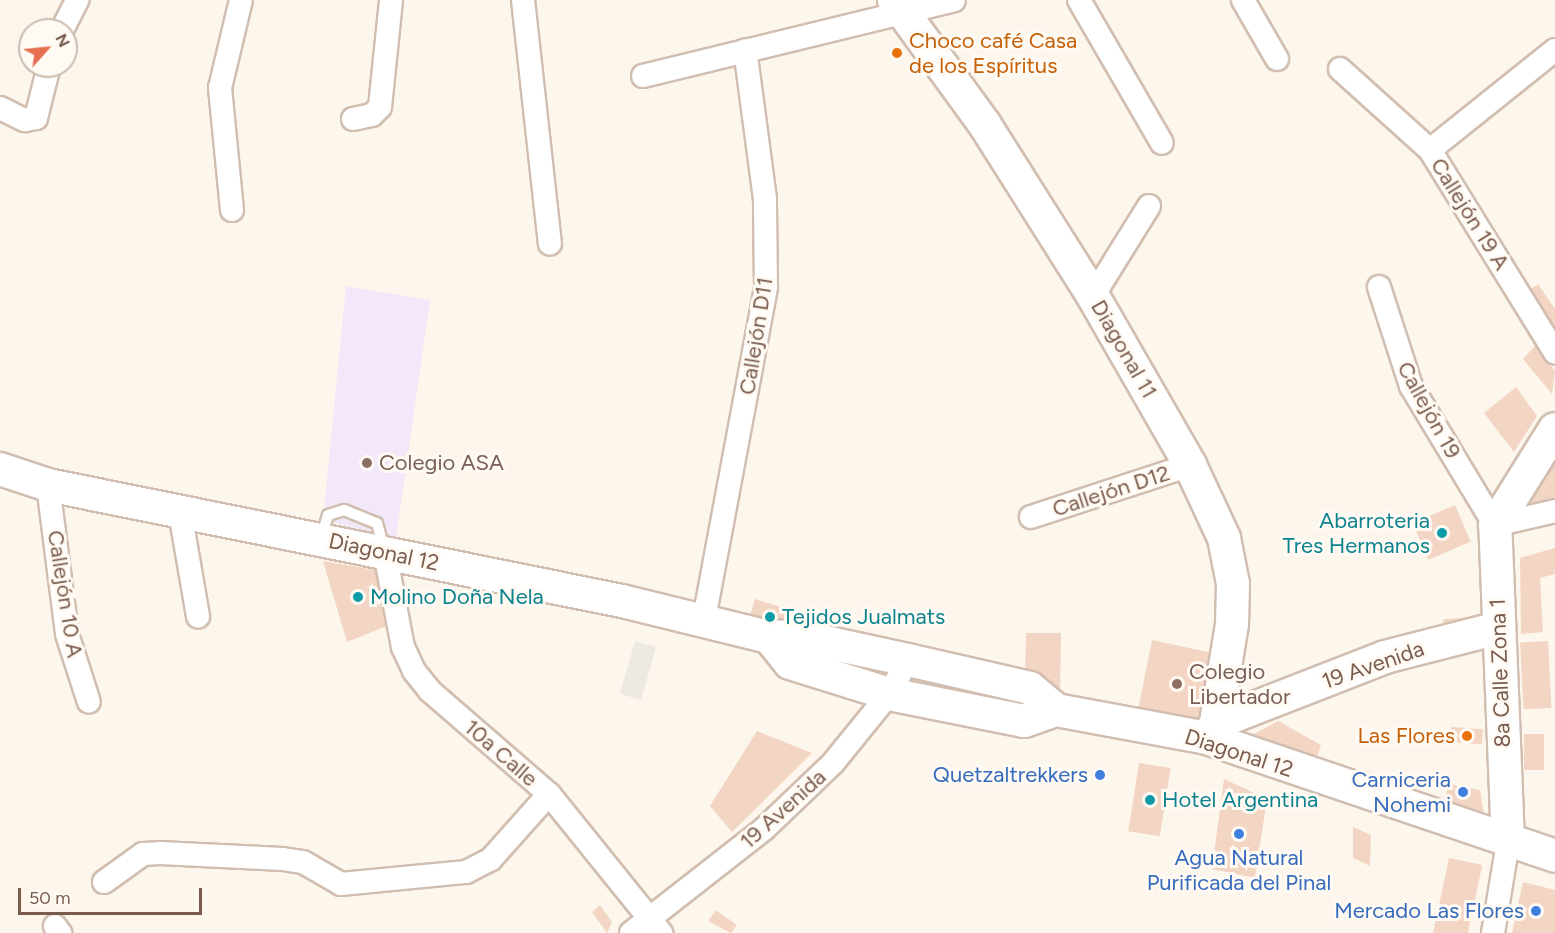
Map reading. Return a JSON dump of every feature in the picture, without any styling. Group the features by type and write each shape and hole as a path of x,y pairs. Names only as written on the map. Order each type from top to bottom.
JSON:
{"main road":[{"name":"Diagonal 11","path":"898,5 985,125 1093,296 1190,465 1224,537 1233,584 1212,730"},
{"path":"1495,525 1555,429"},
{"name":"Diagonal 12","path":"0,469 48,485 321,538 704,619 769,637 797,636 908,660 1030,688 1056,710"},
{"name":"8a Calle Zona 1","path":"1495,525 1508,842"},
{"name":"19 Avenida","path":"1212,730 1385,657 1498,628"},
{"name":"Diagonal 12","path":"769,637 790,663 889,694 1024,721 1056,710 1212,730 1508,842 1555,856"}],"street":[{"path":"68,18 77,0"},
{"path":"232,210 220,88 241,0"},
{"path":"353,119 372,115 380,107 391,0"},
{"path":"523,0 549,244"},
{"path":"643,76 745,50 898,5 954,0"},
{"path":"1079,0 1162,144"},
{"path":"1243,0 1277,59"},
{"name":"Callejón D11","path":"704,619 765,287 765,199 745,50"},
{"name":"Callejón 19 A","path":"1555,50 1431,150 1555,352"},
{"path":"1340,69 1431,150"},
{"path":"0,108 25,120 36,118 46,78"},
{"path":"1093,296 1149,206"},
{"name":"Callejón 19","path":"1379,287 1411,386 1495,525"},
{"name":"Callejón D12","path":"1031,517 1190,465"},
{"name":"Callejón 10 A","path":"48,485 67,634 89,702"},
{"path":"1495,525 1555,511"},
{"path":"180,512 198,616"},
{"name":"10a Calle","path":"385,553 403,647 414,671 430,691 549,794 656,926"},
{"name":"19 Avenida","path":"631,933 656,926 818,778 889,694 908,660"},
{"path":"104,882 143,854 303,862 341,884 466,872 491,859 549,794"},
{"name":"8a Calle Zona 1","path":"1493,933 1508,842"}],"shaded area":[{"name":"Colegio ASA","path":"346,286 430,300 396,538 323,520"},
{"path":"635,641 656,647 641,700 620,694"}],"building":[{"path":"1538,284 1555,309 1555,342 1522,295"},
{"path":"1537,344 1555,371 1552,394 1523,359"},
{"path":"1516,387 1537,416 1514,452 1484,413"},
{"path":"1555,452 1555,501 1532,507 1528,502"},
{"name":"Abarroteria Tres Hermanos","path":"1455,505 1471,542 1428,560 1413,523"},
{"path":"1555,548 1555,574 1540,578 1543,632 1521,634 1520,558"},
{"name":"Molino Doña Nela","path":"323,561 375,570 389,625 347,642"},
{"name":"Tejidos Jualmats","path":"755,599 792,610 785,634 748,623"},
{"path":"1475,617 1476,632 1444,634 1443,619"},
{"path":"1026,633 1061,633 1060,695 1025,686"},
{"name":"Colegio Libertador","path":"1152,640 1217,654 1203,720 1192,726 1137,715"},
{"path":"1548,641 1552,708 1524,709 1520,642"},
{"path":"1278,721 1321,745 1312,772 1263,751 1252,735"},
{"name":"Las Flores","path":"1451,727 1483,729 1482,744 1450,742"},
{"path":"757,731 812,753 732,832 710,806"},
{"path":"1524,734 1544,734 1544,770 1524,770"},
{"name":"Hotel Argentina","path":"1139,763 1171,768 1160,836 1128,831"},
{"name":"Agua Natural Purificada del Pinal","path":"1224,779 1267,799 1255,878 1212,869"},
{"path":"1448,784 1480,790 1486,827 1443,815"},
{"path":"1353,827 1371,835 1370,866 1353,858"},
{"path":"1449,858 1482,865 1468,933 1433,933"},
{"name":"Mercado Las Flores","path":"1523,882 1555,890 1555,933 1512,933"},
{"path":"600,905 612,922 607,933 592,912"},
{"path":"716,910 737,925 731,933 708,921"}],"place":[{"name":"Choco café Casa de los Espíritus","path":"897,53"},
{"name":"Colegio ASA","path":"367,463"},
{"name":"Abarroteria Tres Hermanos","path":"1442,533"},
{"name":"Molino Doña Nela","path":"358,597"},
{"name":"Tejidos Jualmats","path":"770,617"},
{"name":"Colegio Libertador","path":"1177,684"},
{"name":"Las Flores","path":"1467,736"},
{"name":"Quetzaltrekkers","path":"1100,775"},
{"name":"Carniceria Nohemi","path":"1463,792"},
{"name":"Hotel Argentina","path":"1150,800"},
{"name":"Agua Natural Purificada del Pinal","path":"1239,834"},
{"name":"Mercado Las Flores","path":"1536,911"}]}
